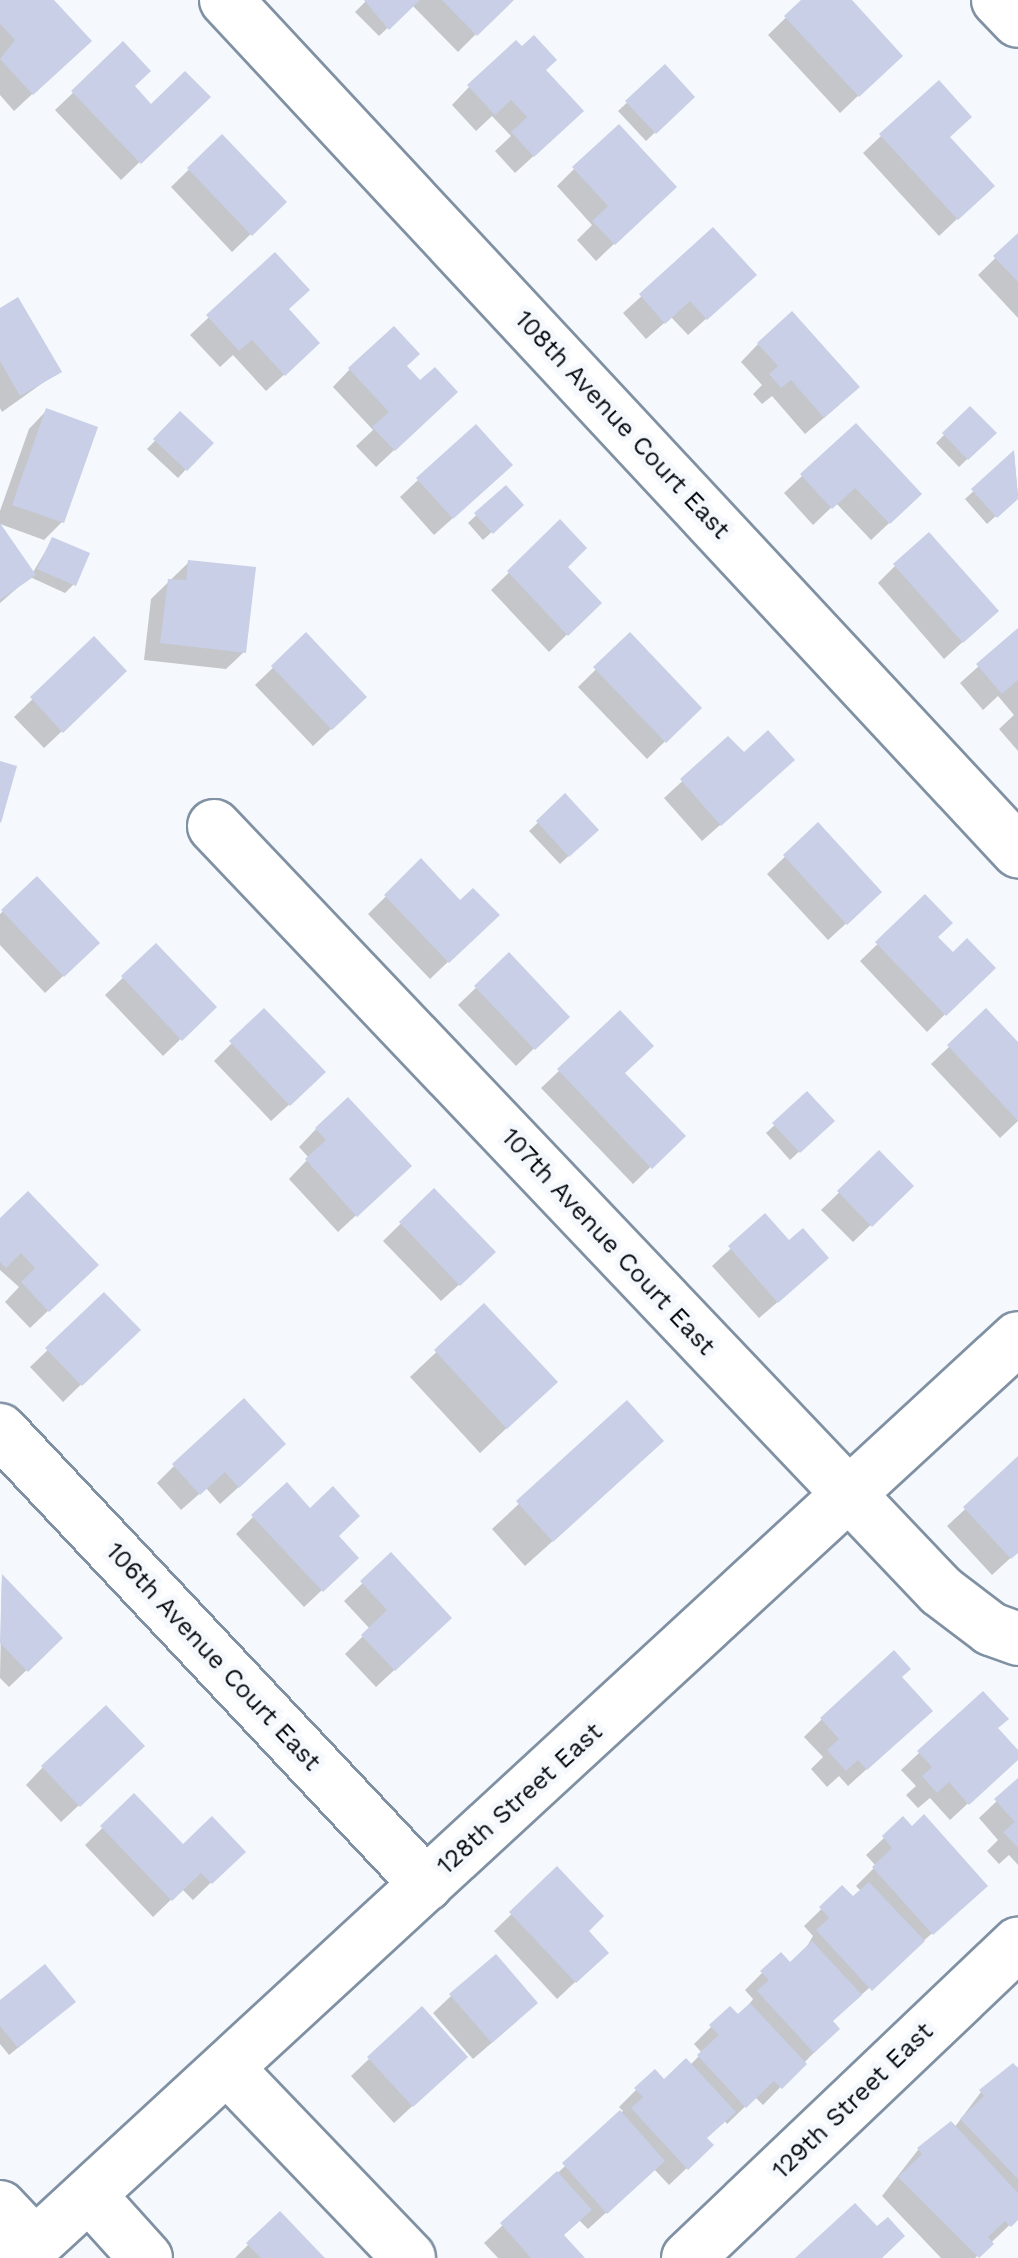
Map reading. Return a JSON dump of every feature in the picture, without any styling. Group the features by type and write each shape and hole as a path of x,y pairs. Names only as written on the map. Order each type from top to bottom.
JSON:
{"street":[{"name":"108th Avenue Court East","path":"226,0 1018,851"},
{"path":"998,0 1018,21"},
{"name":"107th Avenue Court East","path":"214,826 942,1592 991,1629 1018,1639"},
{"name":"128th Street East","path":"18,2237 89,2195 1018,1338"},
{"name":"106th Avenue Court East","path":"0,1430 426,1884"},
{"name":"129th Street East","path":"688,2258 1018,1944"},
{"path":"227,2068 409,2258"},
{"path":"89,2195 146,2258"}],"building":[{"path":"0,0 54,0 92,41 33,95 0,59 15,40 0,24"},
{"path":"364,0 420,0 389,30"},
{"path":"442,0 514,0 477,36"},
{"path":"801,0 852,0 903,56 859,97 784,16"},
{"path":"534,35 557,60 546,70 584,111 534,157 511,132 527,117 511,100 495,115 467,85 516,40 522,46"},
{"path":"123,41 151,71 135,86 151,104 185,71 211,97 141,164 71,91"},
{"path":"665,64 695,97 656,134 625,101"},
{"path":"939,80 972,117 950,137 995,186 958,220 879,134"},
{"path":"619,124 677,187 615,245 592,221 608,206 572,167"},
{"path":"222,134 287,202 252,236 187,168"},
{"path":"713,227 757,275 707,320 690,301 665,324 639,294"},
{"path":"1018,233 1018,282 993,256"},
{"path":"275,252 310,290 289,309 320,343 285,376 252,340 239,351 206,315"},
{"path":"18,297 62,372 20,396 0,361 0,308"},
{"path":"792,311 860,387 824,418 791,380 781,388 769,374 778,366 757,343"},
{"path":"394,326 420,354 407,366 420,380 435,367 458,392 395,451 372,427 389,412 348,368"},
{"path":"970,406 997,433 968,460 942,433"},
{"path":"46,408 98,427 64,523 12,505"},
{"path":"180,411 214,443 187,471 153,439"},
{"path":"856,423 922,494 890,524 855,488 832,509 800,474"},
{"path":"476,424 513,465 453,519 416,478"},
{"path":"1014,450 1018,499 997,518 971,489"},
{"path":"506,485 524,505 493,534 474,513"},
{"path":"560,519 587,548 568,567 602,603 568,636 507,571"},
{"path":"0,523 36,575 0,600"},
{"path":"929,532 999,611 963,643 893,564"},
{"path":"52,537 90,553 76,586 37,569"},
{"path":"188,560 256,567 246,653 160,643 168,579 186,580"},
{"path":"1018,628 1018,680 1002,694 976,664"},
{"path":"306,632 367,697 332,730 271,666"},
{"path":"630,632 702,708 666,743 593,667"},
{"path":"94,636 127,671 63,733 30,697"},
{"path":"768,730 795,760 721,826 680,779 728,736 744,752"},
{"path":"0,761 17,766 1,823 0,822"},
{"path":"565,793 599,830 569,857 536,821"},
{"path":"818,822 882,892 847,925 783,855"},
{"path":"421,858 460,900 473,888 500,915 449,963 384,895"},
{"path":"37,876 100,943 64,977 1,910"},
{"path":"925,894 953,923 938,937 953,952 967,938 996,968 946,1016 875,942"},
{"path":"156,943 217,1007 182,1041 121,976"},
{"path":"509,952 570,1017 535,1050 474,986"},
{"path":"264,1008 326,1072 290,1106 229,1041"},
{"path":"986,1008 1018,1042 1018,1121 947,1045"},
{"path":"620,1010 654,1046 625,1073 686,1136 652,1169 557,1069"},
{"path":"807,1091 835,1121 800,1153 772,1123"},
{"path":"348,1097 412,1166 357,1217 305,1159 326,1140 315,1128"},
{"path":"879,1150 914,1186 872,1227 837,1191"},
{"path":"434,1188 496,1252 460,1286 399,1222"},
{"path":"28,1191 99,1265 49,1312 21,1282 35,1268 21,1253 6,1268 0,1262 0,1218"},
{"path":"765,1213 789,1240 803,1228 829,1258 778,1303 728,1246"},
{"path":"104,1292 141,1330 82,1386 45,1348"},
{"path":"484,1303 558,1382 507,1429 434,1350"},
{"path":"244,1398 286,1444 239,1488 225,1472 200,1495 172,1464"},
{"path":"627,1400 664,1441 553,1542 516,1501"},
{"path":"1018,1456 1018,1553 1011,1559 963,1507"},
{"path":"287,1482 310,1508 333,1486 360,1516 339,1536 359,1558 323,1592 251,1515"},
{"path":"391,1552 452,1618 395,1671 361,1635 387,1610 360,1581"},
{"path":"2,1574 63,1638 28,1672 0,1643"},
{"path":"894,1650 911,1669 902,1677 933,1711 867,1770 858,1760 846,1771 827,1750 839,1739 820,1718"},
{"path":"983,1691 1009,1719 998,1728 1018,1750 1018,1760 969,1805 949,1782 937,1793 922,1776 932,1767 917,1751"},
{"path":"106,1705 145,1746 80,1807 41,1766"},
{"path":"1018,1778 1018,1848 1003,1832 1015,1822 994,1799"},
{"path":"134,1793 183,1844 212,1816 246,1852 212,1884 201,1873 172,1901 100,1826"},
{"path":"924,1814 988,1886 933,1935 872,1867 892,1848 882,1836 903,1816 912,1826"},
{"path":"557,1866 604,1916 589,1931 609,1953 576,1983 509,1912"},
{"path":"869,1882 925,1941 872,1991 816,1930 829,1918 819,1907 842,1885 853,1896"},
{"path":"812,1941 862,1995 833,2021 840,2029 814,2053 757,1991 769,1980 760,1971 781,1952 790,1962"},
{"path":"496,1954 538,2003 492,2043 449,1994"},
{"path":"45,1964 76,2002 18,2048 0,2026 0,2000"},
{"path":"750,2003 807,2064 782,2089 774,2081 746,2108 697,2055 719,2035 709,2025 730,2006 738,2014"},
{"path":"422,2006 468,2057 413,2107 367,2057"},
{"path":"686,2058 736,2112 707,2138 714,2145 688,2170 631,2108 643,2097 634,2088 655,2069 664,2079"},
{"path":"1013,2063 1018,2068 1018,2179 960,2119 984,2096 979,2090"},
{"path":"620,2110 665,2161 607,2214 562,2163"},
{"path":"951,2121 1018,2193 1018,2220 1011,2227 1005,2221 988,2237 994,2244 979,2258 898,2177 922,2154 917,2148"},
{"path":"557,2171 592,2210 564,2235 585,2258 531,2258 500,2223"},
{"path":"855,2203 877,2226 888,2217 905,2236 882,2258 795,2258"},
{"path":"280,2211 325,2258 261,2258 246,2243"}]}
